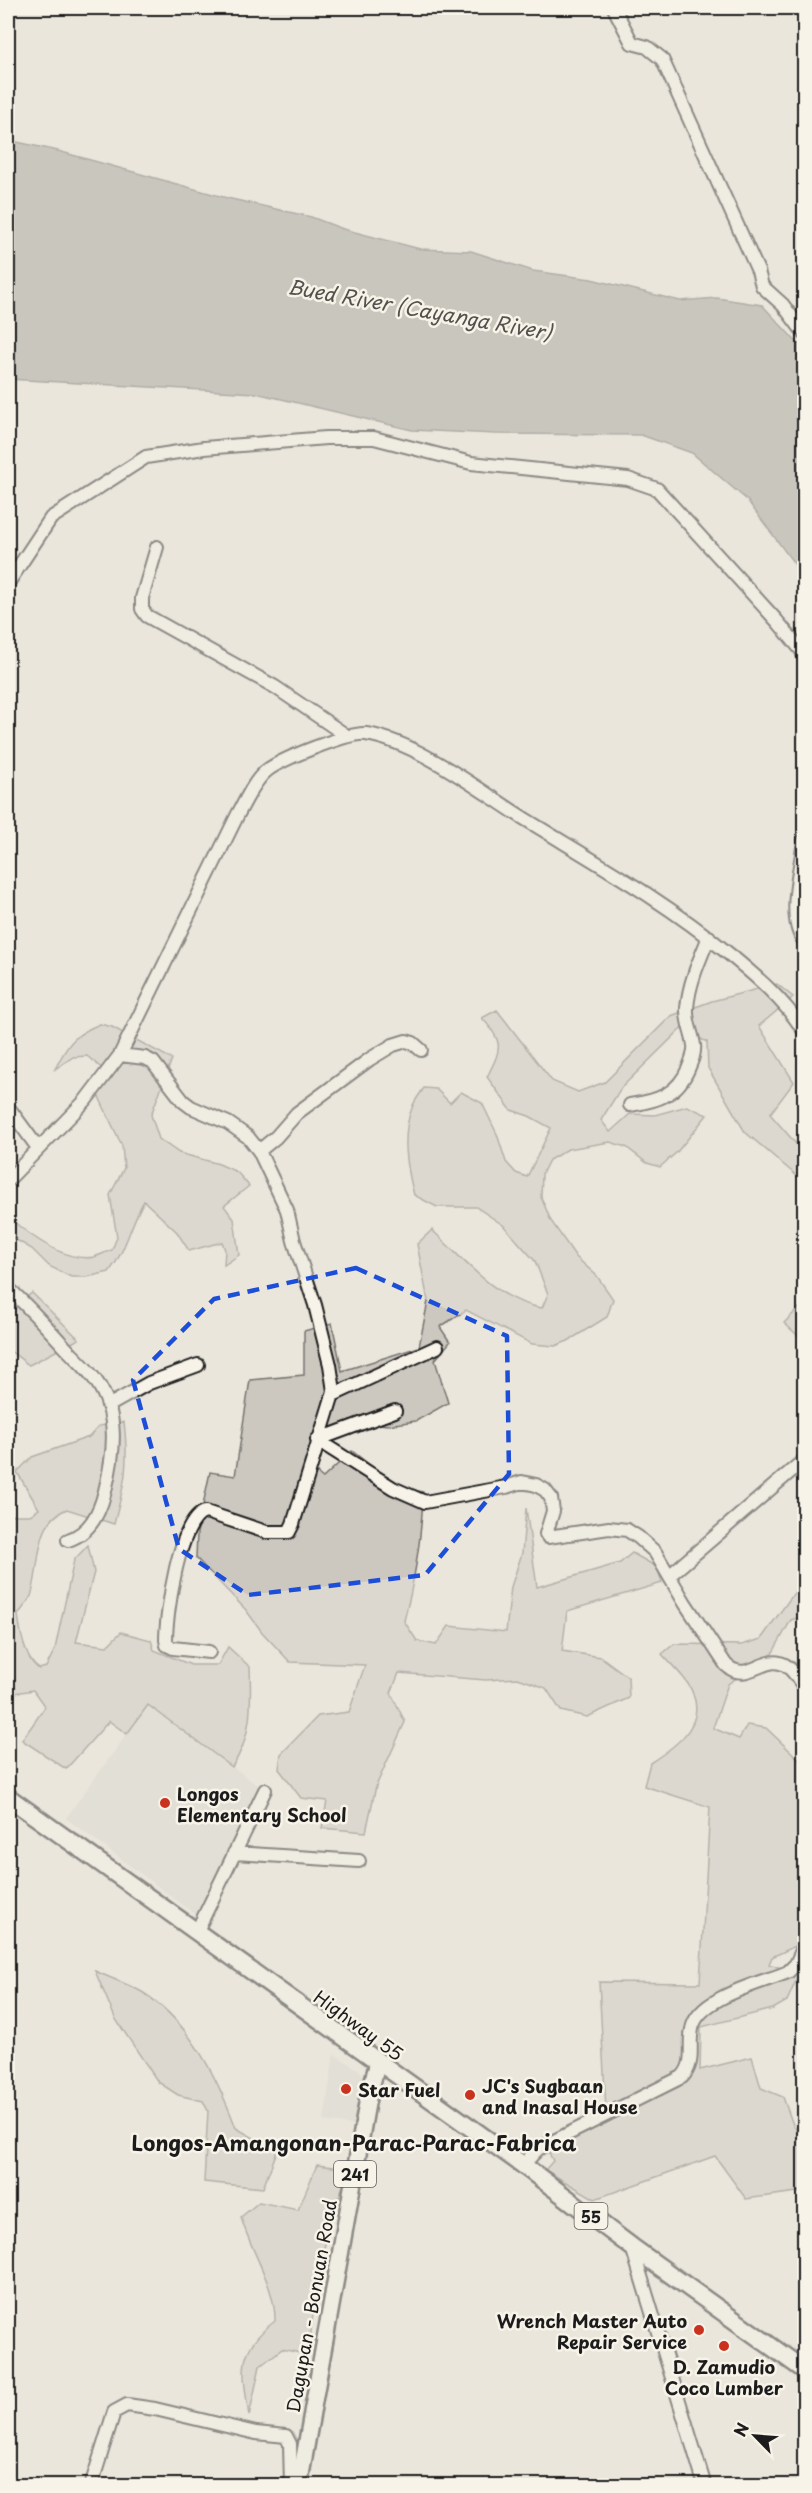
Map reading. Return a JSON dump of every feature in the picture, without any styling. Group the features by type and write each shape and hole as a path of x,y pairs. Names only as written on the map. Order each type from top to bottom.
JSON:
{"highway":[{"name":"Highway 55","path":"8,1797 378,2062 531,2157 632,2247 804,2370"}],"main road":[{"name":"Dagupan - Bonuan Road","path":"299,2486 368,2098 378,2062"}],"street":[{"path":"614,8 632,43 647,47 662,58 758,271 762,286 783,305 804,333"},
{"path":"8,583 51,518 146,457 204,448 326,438 374,438 471,463 628,479 657,489 777,621 802,651 804,657"},
{"path":"157,547 142,598 142,609 147,616 275,687 347,736"},
{"path":"8,1180 98,1086 120,1055 238,814 258,779 281,761 347,736 364,734 392,741 456,774 605,866 709,937 783,1002 804,1031"},
{"path":"804,840 795,908 798,933 804,941"},
{"path":"630,1105 668,1094 681,1084 687,1073 694,1051 686,1020 689,996 692,979 709,937"},
{"path":"259,1150 276,1137 297,1113 370,1059 393,1045 406,1041 413,1043 421,1050"},
{"path":"120,1055 145,1058 153,1062 183,1101 237,1128 259,1150 287,1210 330,1365 333,1395 317,1440 294,1524 289,1532 266,1532 206,1512 197,1515 191,1525 171,1585 166,1640 167,1645 173,1648 209,1652"},
{"path":"8,1107 38,1148"},
{"path":"8,1288 26,1304 89,1372 108,1406 114,1440 102,1502 81,1535 68,1540"},
{"path":"333,1395 436,1347"},
{"path":"108,1406 149,1383 198,1365"},
{"path":"317,1440 395,1411"},
{"path":"317,1440 393,1488 425,1502 522,1482 536,1485 545,1490 551,1498 553,1511 547,1536 609,1528 627,1530 655,1552 726,1665 740,1674 772,1663 781,1663 788,1666 804,1687"},
{"path":"669,1576 804,1460"},
{"path":"196,1933 265,1790"},
{"path":"234,1853 359,1861"},
{"path":"804,1884 804,1904"},
{"path":"531,2157 682,2077 690,2065 692,2030 699,2015 721,1998 788,1972 796,1964 804,1946"},
{"path":"632,2247 705,2486"},
{"path":"91,2486 114,2412 127,2406 256,2433 286,2436 290,2444 291,2486"}],"highlighted area":[{"path":"356,1268 507,1336 509,1474 425,1575 248,1595 179,1549 133,1380 214,1299"}],"shaded area":[{"path":"777,984 793,997 759,1026 794,1082 770,1114 798,1146 804,1143 804,1182 745,1132 708,1068 707,1042 681,1029 621,1088 601,1120 610,1132 630,1114 655,1115 687,1106 707,1115 677,1152 660,1167 647,1163 626,1147 610,1142 568,1149 549,1160 542,1174 541,1197 551,1221 576,1257 597,1276 613,1299 607,1317 568,1341 555,1346 532,1344 466,1310 440,1327 450,1342 435,1360 448,1403 416,1421 387,1425 350,1420 319,1446 313,1470 323,1478 352,1451 397,1486 423,1492 417,1557 404,1621 417,1641 436,1645 449,1626 506,1632 511,1587 522,1553 526,1508 537,1587 620,1563 632,1553 657,1567 662,1583 567,1611 562,1651 601,1657 628,1677 629,1698 587,1717 561,1711 546,1688 518,1678 486,1680 399,1673 391,1693 405,1722 376,1786 366,1832 322,1828 327,1801 301,1798 279,1769 281,1754 318,1716 349,1712 365,1665 290,1662 262,1632 246,1610 196,1558 197,1533 210,1472 235,1476 250,1380 304,1375 304,1331 332,1323 342,1371 419,1347 428,1301 417,1244 432,1230 482,1278 496,1288 526,1304 542,1308 548,1294 535,1261 503,1225 476,1207 437,1207 414,1195 409,1174 406,1152 407,1129 413,1105 424,1088 436,1089 450,1103 461,1092 482,1103 497,1134 506,1162 516,1173 527,1177 551,1128 529,1116 511,1110 487,1077 498,1053 498,1046 494,1034 482,1018 497,1010 552,1081 578,1092 605,1082 671,1016 712,1001"},
{"path":"100,1024 112,1027 172,1059 151,1115 159,1139 179,1153 219,1164 237,1172 249,1186 224,1206 234,1219 239,1255 224,1265 225,1250 222,1242 189,1251 177,1232 144,1201 120,1255 109,1272 87,1277 71,1277 49,1266 32,1249 8,1235 8,1217 48,1246 72,1256 94,1257 112,1250 117,1237 110,1195 124,1168 122,1146 92,1082 105,1071 87,1056 73,1057 55,1069 72,1041"},
{"path":"32,1293 79,1339 29,1365 10,1351 8,1355 8,1311"},
{"path":"804,1303 804,1341 784,1323"},
{"path":"124,1422 125,1474 114,1524 67,1509 56,1515 48,1524 40,1547 31,1596 18,1615 24,1645 34,1665 39,1669 46,1667 55,1649 74,1560 88,1545 94,1572 76,1642 107,1646 121,1632 151,1640 154,1650 191,1665 218,1665 228,1647 250,1667 250,1706 247,1731 239,1755 232,1767 148,1705 127,1734 109,1721 66,1769 22,1740 45,1707 33,1690 8,1694 8,1515 30,1515 39,1509 17,1472 32,1457 89,1437 99,1426"},
{"path":"804,1579 804,1616 791,1620 772,1654 728,1684 713,1728 739,1739 747,1725 766,1728 804,1764 804,1942 772,1957 769,1964 799,1974 787,2001 773,2009 701,2027 700,2070 752,2057 761,2088 783,2097 793,2125 804,2140 804,2191 746,2199 715,2156 595,2199 545,2170 553,2161 543,2141 606,2110 599,1982 700,1983 710,1807 644,1786 650,1763 685,1735 695,1716 696,1706 691,1688 662,1654 674,1644 742,1645 761,1639"},
{"name":"Longos Elementary School","path":"148,1705 261,1788 199,1917 66,1818"},
{"path":"95,1971 142,1992 159,2004 188,2035 211,2070 236,2128 277,2151 263,2188 204,2182 208,2111 203,2101 178,2095 158,2082 115,2018"},
{"path":"334,2054 359,2070 364,2077 358,2126 324,2121"},
{"path":"317,2165 350,2169 326,2237 317,2283 309,2355 282,2349 260,2366 249,2416 244,2375 245,2363 253,2342 275,2321 267,2282 241,2217 259,2202 298,2210"}],"water":[{"name":"Bued River (Cayanga River)","path":"8,140 58,151 227,198 311,217 343,229 420,249 471,251 533,271 591,279 680,301 717,298 762,305 804,350 804,577 747,500 692,453 641,435 496,434 412,430 256,393 8,379"}],"place":[{"name":"Longos Elementary School","path":"165,1803"},
{"name":"Star Fuel","path":"346,2089"},
{"name":"JC's Sugbaan and Inasal House","path":"470,2095"},
{"name":"Wrench Master Auto Repair Service","path":"699,2330"},
{"name":"D. Zamudio Coco Lumber","path":"724,2346"}],"district":[{"name":"Longos-Amangonan-Parac‑Parac-Fabrica","path":"354,2142"}]}
